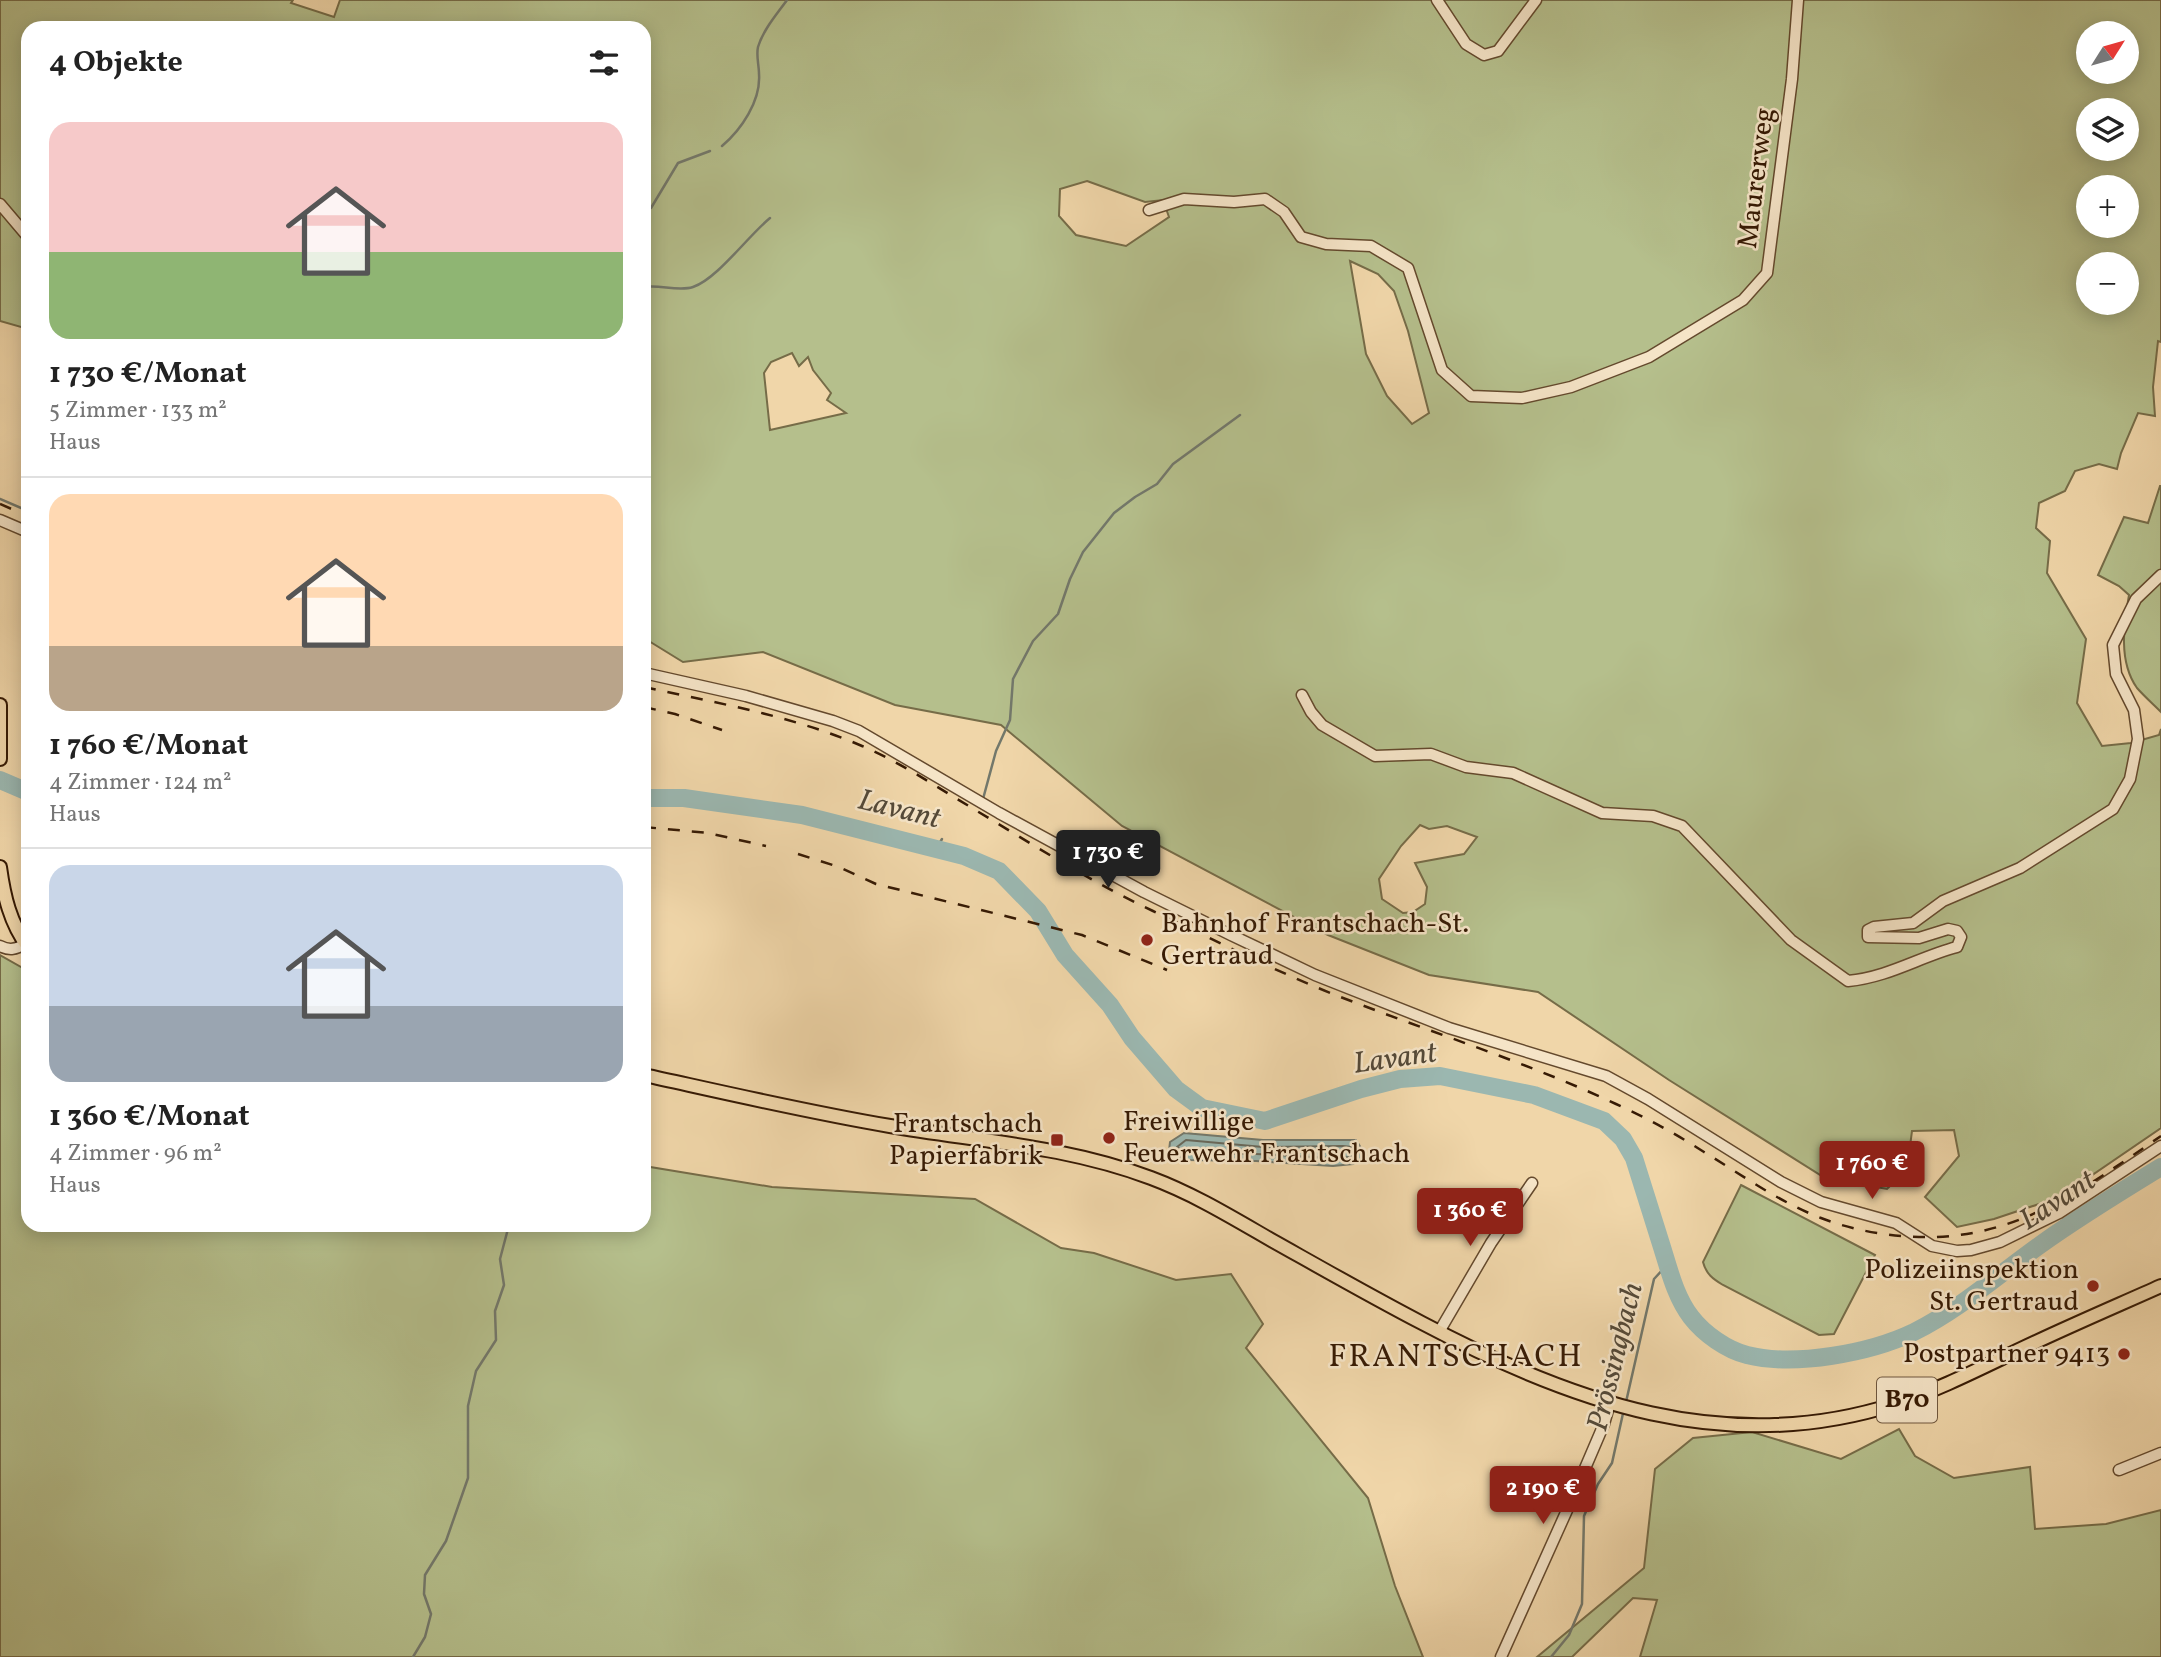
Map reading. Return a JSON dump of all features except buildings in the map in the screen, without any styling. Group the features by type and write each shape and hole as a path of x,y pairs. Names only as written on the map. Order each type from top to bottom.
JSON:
{"main road":[{"path":"0,705 0,758"},
{"path":"0,867 9,913 21,934"},
{"name":"B70","path":"651,1077 811,1112 1077,1156 1137,1173 1200,1200 1439,1332 1528,1375 1633,1409 1711,1423 1766,1426 1821,1421 1865,1413 1931,1391 2161,1286"}],"street":[{"path":"1437,0 1466,44 1484,55 1498,51 1536,0"},
{"name":"Maurerweg","path":"1149,210 1184,199 1234,202 1265,200 1283,212 1301,237 1326,243 1371,246 1408,268 1443,370 1471,396 1522,398 1571,387 1649,357 1743,300 1768,273 1792,79 1798,0"},
{"path":"0,204 21,229"},
{"path":"0,520 21,529"},
{"path":"1302,695 1322,726 1375,756 1430,754 1466,767 1513,773 1602,813 1653,816 1682,826 1791,940 1848,981 1868,979 1957,947 1961,937 1957,931 1948,929 1919,938 1868,937 1868,930 1913,923 1943,901 2020,868 2113,808 2130,779 2138,739 2134,710 2116,674 2113,645 2136,599 2161,575"},
{"path":"651,675 746,696 833,720 859,731 1023,826 1144,892 1231,935 1315,975 1449,1028 1606,1076 1781,1182 1821,1202 1896,1223 1931,1246 1957,1251 2000,1242 2059,1213 2161,1146"},
{"path":"0,946 8,949 21,947"},
{"path":"1439,1332 1487,1250 1532,1183"},
{"path":"1501,1657 1614,1404"},
{"path":"2119,1470 2161,1453"}],"green space":[{"path":"0,0 293,0 291,3 334,17 340,0 2161,0 2161,342 2158,341 2153,387 2155,416 2138,413 2117,469 2099,464 2075,471 2065,491 2039,503 2036,528 2050,541 2047,573 2086,639 2077,703 2102,746 2131,743 2159,735 2161,729 2161,1128 2060,1197 1994,1219 1957,1227 1925,1197 1959,1156 1954,1130 1912,1131 1907,1169 1887,1189 1825,1178 1669,1080 1538,992 1429,975 1328,935 1122,826 1001,725 895,705 763,652 683,662 651,642 651,21 21,21 21,327 0,321","holes":["1087,181 1145,202 1163,200 1169,217 1126,246 1076,235 1059,216 1060,189","1350,261 1378,274 1394,291 1408,331 1429,413 1412,424 1387,396 1366,354","792,353 799,366 808,357 813,370 831,393 827,400 846,413 770,430 764,373 771,362","1420,825 1429,829 1447,826 1477,837 1464,854 1415,863 1427,887 1425,904 1413,912 1403,913 1382,899 1379,879 1401,846"]},
{"path":"2160,486 2161,712 2137,688 2127,666 2124,630 2129,595 2119,586 2098,575 2124,517 2148,523"},
{"path":"0,955 21,967 21,1232 651,1232 651,1167 772,1187 975,1199 1061,1248 1094,1253 1176,1280 1231,1274 1263,1324 1246,1348 1368,1498 1395,1586 1423,1657 0,1657"},
{"path":"1741,1185 1875,1255 1834,1334 1819,1335 1723,1285 1706,1270 1703,1262"},
{"path":"1899,1429 1915,1456 1954,1478 2030,1467 2035,1529 2106,1524 2161,1510 2161,1657 1640,1657 1657,1600 1633,1598 1572,1657 1537,1657 1644,1568 1655,1469 1693,1438 1752,1432 1841,1459"}],"water":[{"path":"1184,1133 1263,1140 1356,1140 1362,1156 1353,1164 1333,1166 1185,1160 1169,1151 1170,1142"}],"waterway":[{"path":"722,146 743,123 753,104 759,84 758,47 767,28 787,0"},
{"path":"651,208 678,163 710,151"},
{"path":"651,286 687,288 702,282 770,218"},
{"path":"983,799 996,751 1010,720 1013,679 1033,641 1058,614 1083,552 1114,513 1157,484 1173,464 1240,415"},
{"path":"0,499 21,508"},
{"name":"Lavant","path":"0,780 21,789"},
{"name":"Lavant","path":"651,798 684,798 802,815 964,856 999,871 1038,911 1065,955 1110,1005 1132,1038 1176,1089 1202,1108 1265,1121 1361,1089 1400,1079 1440,1076 1534,1095 1604,1121 1623,1139 1634,1158 1673,1282 1685,1309 1709,1335 1747,1355 1787,1359 1832,1356 1876,1346 1914,1332 1963,1302 2040,1245 2161,1167"},
{"path":"936,849 942,839"},
{"path":"413,1657 425,1637 431,1614 424,1594 425,1575 446,1541 468,1478 468,1406 476,1371 496,1340 495,1311 504,1285 500,1259 507,1232"},
{"name":"Prössingbach","path":"1626,1402 1654,1279 1667,1265"},
{"name":"Prössingbach","path":"1551,1657 1569,1635 1582,1604 1584,1516 1598,1484 1612,1463 1624,1409"}],"railway":[{"path":"0,504 21,513"},
{"path":"651,689 782,718 862,746 910,771 1128,899 1306,983 1521,1064 1616,1104 1672,1133 1790,1204 1845,1226 1882,1234 1919,1237 1954,1236 1987,1230 2018,1220 2077,1192 2161,1136"},
{"path":"651,709 722,730"},
{"path":"651,828 708,833 766,846"},
{"path":"798,854 839,867 876,884 1082,935 1167,970"}],"place":[{"name":"Bahnhof Frantschach-St. Gertraud","path":"1147,940"},
{"name":"Freiwillige Feuerwehr Frantschach","path":"1109,1138"},
{"name":"Frantschach Papierfabrik","path":"1057,1140"},
{"name":"Polizeiinspektion St. Gertraud","path":"2093,1286"},
{"name":"Postpartner 9413","path":"2124,1354"}],"district":[{"name":"FRANTSCHACH","path":"1456,1358"}]}
